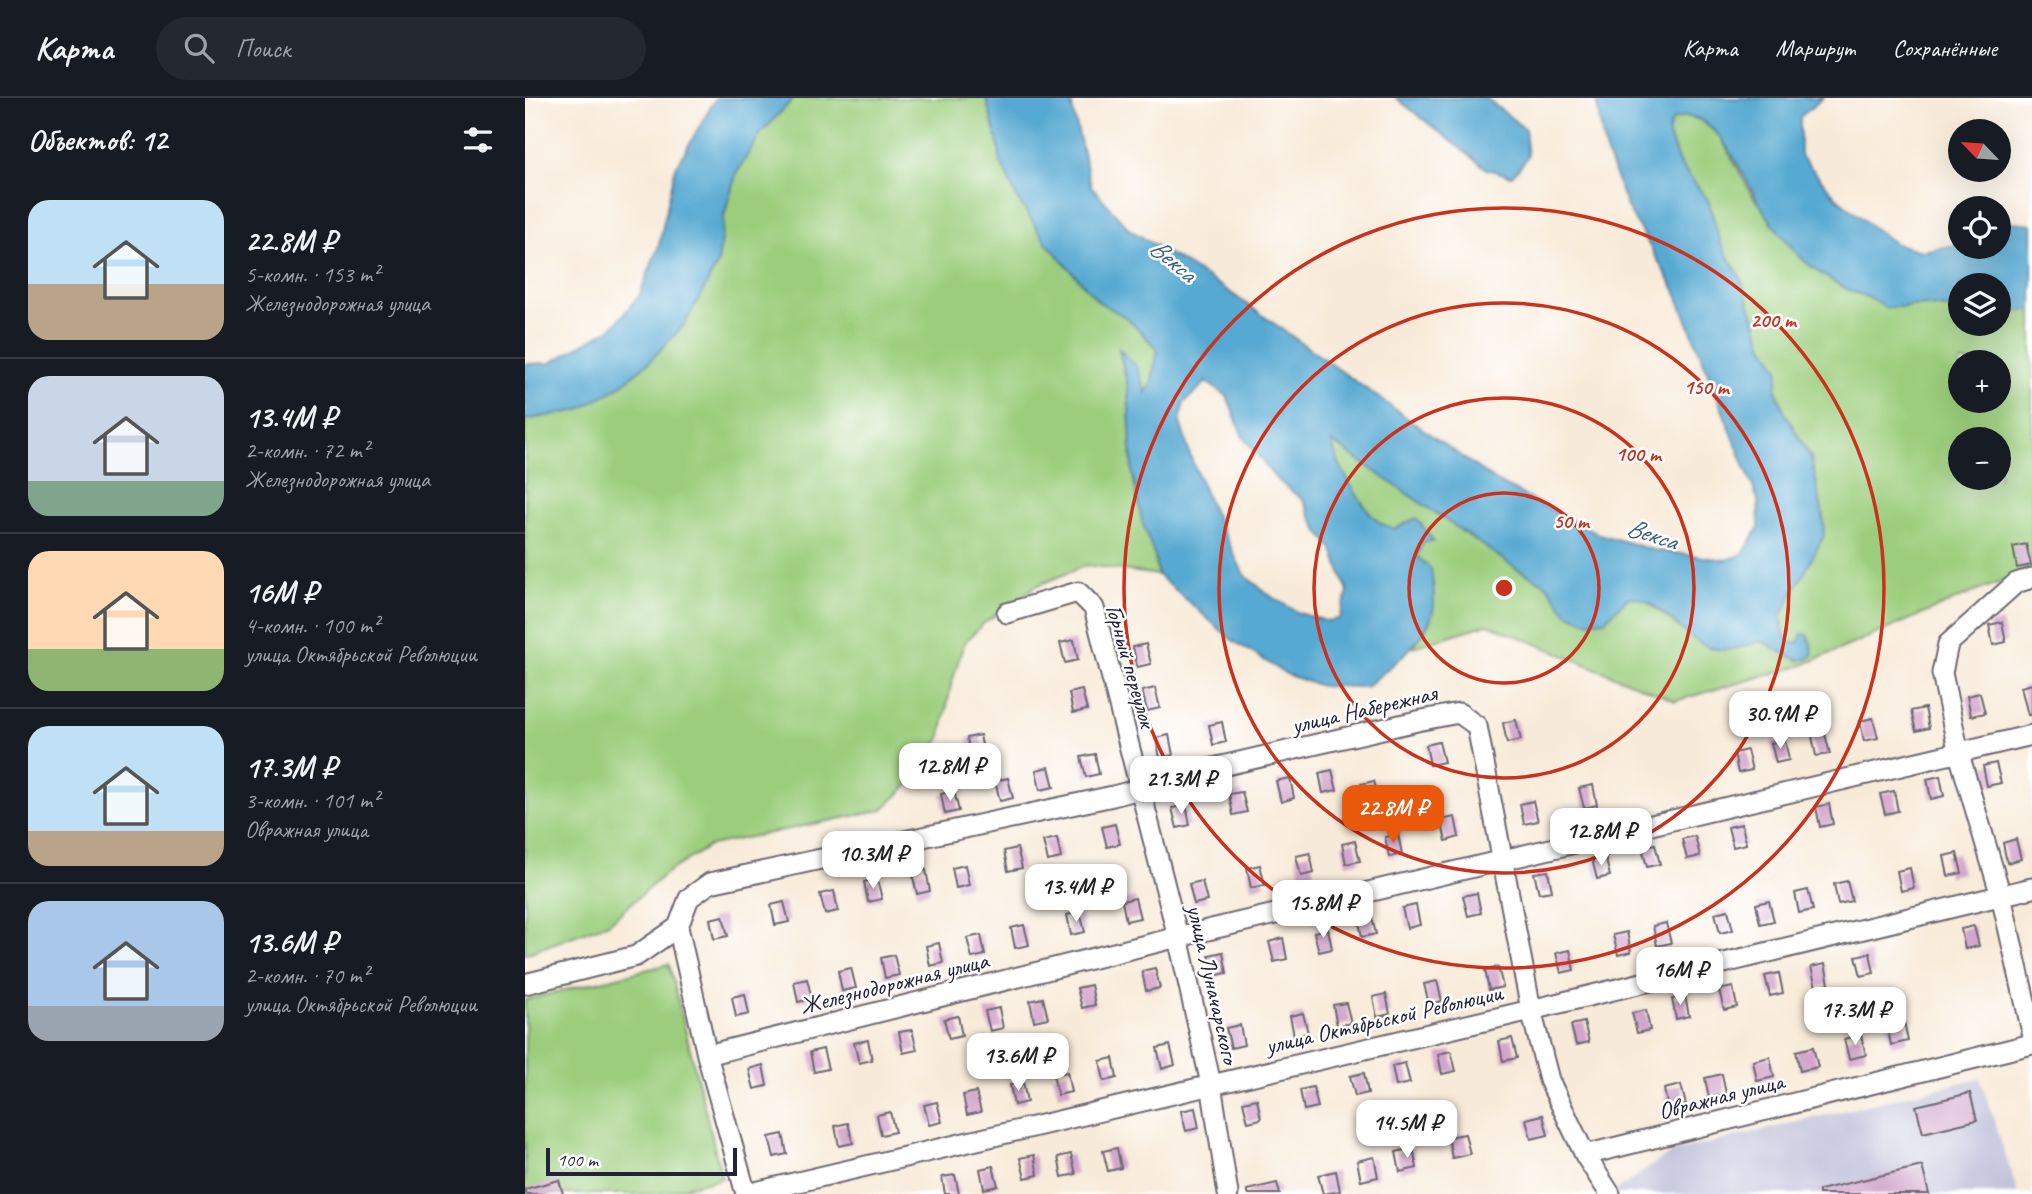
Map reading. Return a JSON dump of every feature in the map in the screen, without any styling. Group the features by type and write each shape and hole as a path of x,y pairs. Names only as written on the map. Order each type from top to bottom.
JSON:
{"street":[{"path":"2032,578 2016,583 1948,644 1942,673 1959,754 2001,896 2032,1032"},
{"name":"Горный переулок","path":"1007,613 1078,592 1094,608 1139,788"},
{"name":"улица Набережная","path":"678,927 689,898 710,883 1113,796 1145,784 1459,713 1477,726 1503,860"},
{"name":"Железнодорожная улица","path":"707,1055 1178,937 2032,735"},
{"name":"улица Луначарского","path":"1139,788 1178,937 1211,1084 1228,1194"},
{"path":"1503,860 1531,1010 1549,1080 1585,1155 1610,1194"},
{"name":"улица Октябрьской Революции","path":"756,1193 1531,1010 2032,888"},
{"path":"525,984 636,956 678,927 707,1055 756,1193"},
{"name":"Овражная улица","path":"1585,1155 2032,1044"}],"shaded area":[{"path":"1980,1078 2018,1194 1611,1194 1672,1152"}],"green space":[{"path":"794,98 986,98 1000,161 1018,200 1046,242 1099,302 1127,318 1158,349 1152,382 1146,394 1119,351 1128,387 1132,471 1142,521 1155,557 1158,575 1087,565 1036,586 983,624 964,643 951,685 941,736 919,775 882,810 711,845 665,874 609,923 525,954 525,420 579,410 619,387 650,361 724,216 736,174 760,134"},
{"path":"1686,116 1700,120 1720,136 1753,197 1851,290 1876,300 1885,308 1924,305 1948,308 1948,336 2011,336 2011,313 2032,309 2032,571 1979,590 1803,665 1675,701 1488,624 1413,647 1430,621 1416,556 1423,542 1433,541 1405,534 1380,523 1365,507 1351,485 1331,441 1517,569 1546,584 1568,614 1604,620 1629,597 1641,597 1693,638 1734,649 1761,641 1800,661 1801,634 1800,642 1792,644 1784,636 1781,616 1823,515 1811,458 1785,413 1776,390 1779,369 1764,345 1740,277 1721,245 1708,200 1679,163 1668,133 1672,120"},
{"path":"669,964 722,1178 658,1194 525,1194 525,1000"}],"water":[{"path":"716,98 794,98 760,134 736,174 724,216 718,263 685,324 650,361 619,387 579,410 525,420 525,364 550,363 613,327 640,294 659,245 675,169"},
{"name":"Векса","path":"986,98 1070,98 1091,186 1129,229 1224,288 1496,481 1599,534 1653,550 1726,560 1743,554 1759,527 1758,500 1675,290 1627,207 1604,146 1596,98 1823,98 1800,117 1800,155 1837,198 1896,244 1922,251 1948,246 1948,259 2011,259 2011,222 2032,224 2032,309 2011,313 2011,273 1948,273 1948,308 1924,305 1885,308 1847,289 1810,266 1792,248 1766,214 1733,156 1713,129 1701,120 1688,116 1672,120 1668,133 1679,163 1708,200 1721,244 1740,277 1764,345 1779,369 1776,390 1785,413 1811,458 1823,515 1824,536 1781,616 1784,636 1792,644 1800,642 1801,634 1807,635 1813,655 1801,660 1787,656 1761,641 1728,650 1705,646 1683,631 1663,612 1641,599 1629,597 1605,620 1588,622 1568,614 1546,584 1517,569 1332,442 1338,461 1351,485 1365,507 1379,522 1395,529 1416,518 1434,541 1423,542 1417,556 1431,569 1434,598 1432,615 1419,639 1366,687 1321,686 1288,675 1232,640 1158,575 1155,557 1142,521 1132,471 1128,387 1119,349 1137,367 1146,393 1152,382 1158,349 1127,318 1099,302 1046,242 1018,200 1000,161","holes":["1206,382 1227,396 1243,437 1276,479 1303,500 1319,532 1332,548 1348,592 1339,619 1326,621 1299,613 1272,597 1244,575 1191,458 1180,422 1184,403"]},
{"path":"1396,98 1486,98 1525,129 1528,157 1512,176 1487,169"}],"building":[{"path":"2026,544 2031,565 2017,568 2013,547"},
{"path":"2002,622 2006,642 1993,645 1989,625"},
{"path":"1074,640 1078,660 1065,663 1060,643"},
{"path":"1146,644 1151,664 1137,667 1133,647"},
{"path":"2032,684 2032,715 2028,715 2021,687"},
{"path":"1155,688 1160,708 1147,711 1142,691"},
{"path":"1082,690 1087,710 1073,713 1069,693"},
{"path":"1980,693 1985,713 1971,716 1967,696"},
{"path":"1925,708 1929,728 1916,731 1911,711"},
{"path":"1873,718 1878,738 1864,741 1860,721"},
{"path":"1516,720 1521,740 1507,743 1503,723"},
{"path":"1222,722 1226,742 1213,745 1209,725"},
{"path":"1825,734 1830,754 1816,756 1812,736"},
{"path":"980,735 984,755 971,758 967,738"},
{"path":"1169,735 1173,755 1160,758 1156,738"},
{"path":"1785,740 1789,760 1776,763 1771,743"},
{"path":"1439,742 1444,762 1430,765 1426,745"},
{"path":"1747,750 1752,770 1738,773 1734,753"},
{"path":"1095,754 1099,774 1086,777 1081,757"},
{"path":"1996,763 2001,783 1987,786 1983,766"},
{"path":"1049,767 1054,787 1040,790 1036,770"},
{"path":"1332,770 1337,790 1323,793 1319,773"},
{"path":"1940,776 1944,796 1931,799 1927,779"},
{"path":"1008,778 1013,798 1000,801 995,781"},
{"path":"1290,778 1294,798 1281,802 1276,781"},
{"path":"1374,781 1379,801 1365,804 1361,784"},
{"path":"1593,785 1597,805 1584,808 1579,788"},
{"path":"954,791 959,811 945,814 941,794"},
{"path":"1894,791 1898,811 1885,814 1880,794"},
{"path":"1242,792 1247,812 1233,815 1229,794"},
{"path":"1533,801 1538,821 1524,824 1520,804"},
{"path":"1829,804 1833,824 1820,827 1816,807"},
{"path":"1186,805 1190,825 1177,828 1172,808"},
{"path":"1455,817 1459,837 1446,841 1441,820"},
{"path":"1115,824 1120,844 1107,847 1102,827"},
{"path":"1742,824 1746,844 1733,847 1728,827"},
{"path":"1398,834 1402,854 1389,857 1385,837"},
{"path":"1695,836 1700,856 1687,859 1682,839"},
{"path":"1057,838 1061,858 1048,861 1043,841"},
{"path":"2016,839 2021,859 2007,863 2003,843"},
{"path":"1355,841 1360,861 1346,864 1342,844"},
{"path":"1655,844 1660,864 1647,867 1642,847"},
{"path":"1017,848 1022,868 1008,871 1004,851"},
{"path":"1310,853 1314,873 1301,876 1296,856"},
{"path":"1957,853 1962,873 1948,876 1944,856"},
{"path":"1605,856 1610,876 1597,879 1592,859"},
{"path":"965,865 969,885 956,888 952,868"},
{"path":"1260,865 1265,885 1251,888 1247,868"},
{"path":"1910,868 1914,888 1901,891 1897,871"},
{"path":"926,870 930,891 917,894 912,873"},
{"path":"1548,871 1552,891 1539,893 1534,873"},
{"path":"877,879 882,899 868,902 864,882"},
{"path":"1202,881 1207,901 1194,904 1189,884"},
{"path":"1847,881 1852,901 1838,904 1834,884"},
{"path":"1808,890 1813,910 1799,913 1795,893"},
{"path":"834,891 838,911 825,914 820,894"},
{"path":"1477,893 1481,913 1468,916 1463,896"},
{"path":"1135,898 1140,918 1126,921 1122,901"},
{"path":"1769,901 1774,921 1760,924 1756,904"},
{"path":"784,902 789,922 775,925 771,905"},
{"path":"1416,905 1420,925 1407,928 1402,908"},
{"path":"1728,910 1733,930 1720,933 1715,913"},
{"path":"1080,912 1085,932 1071,935 1067,915"},
{"path":"1371,914 1376,934 1362,937 1358,917"},
{"path":"723,916 728,936 714,939 710,919"},
{"path":"1666,923 1671,943 1657,946 1653,926"},
{"path":"1024,925 1029,945 1015,948 1011,928"},
{"path":"1974,926 1979,946 1965,949 1961,929"},
{"path":"1328,929 1332,949 1319,952 1314,932"},
{"path":"1627,932 1631,952 1618,955 1613,935"},
{"path":"981,935 985,955 972,958 967,938"},
{"path":"1283,938 1287,959 1274,962 1269,942"},
{"path":"939,943 943,963 930,966 926,946"},
{"path":"1570,950 1574,970 1561,973 1556,953"},
{"path":"1223,952 1227,973 1214,976 1209,955"},
{"path":"1870,953 1874,973 1861,976 1856,956"},
{"path":"894,955 899,975 885,978 881,958"},
{"path":"1825,964 1829,984 1816,987 1811,967"},
{"path":"1498,967 1503,987 1489,990 1485,970"},
{"path":"851,968 856,988 842,991 838,971"},
{"path":"1155,968 1160,988 1146,991 1142,971"},
{"path":"1779,973 1783,993 1770,996 1765,976"},
{"path":"807,979 812,999 798,1002 794,982"},
{"path":"1437,981 1442,1001 1429,1004 1424,984"},
{"path":"1091,985 1095,1005 1082,1008 1077,988"},
{"path":"1733,987 1737,1007 1724,1010 1719,990"},
{"path":"745,994 749,1014 736,1017 732,997"},
{"path":"1386,994 1390,1014 1377,1017 1373,997"},
{"path":"1685,996 1689,1016 1676,1019 1672,999"},
{"path":"1043,998 1048,1018 1034,1021 1030,1001"},
{"path":"1346,1003 1351,1023 1337,1026 1333,1005"},
{"path":"999,1008 1003,1028 990,1031 985,1011"},
{"path":"1646,1010 1650,1030 1637,1033 1632,1013"},
{"path":"1303,1013 1308,1033 1294,1036 1290,1016"},
{"path":"958,1016 962,1036 949,1039 944,1019"},
{"path":"1904,1021 1908,1041 1891,1045 1887,1025"},
{"path":"1584,1022 1589,1042 1576,1045 1571,1025"},
{"path":"1240,1025 1244,1045 1231,1048 1226,1028"},
{"path":"912,1030 917,1050 903,1053 899,1032"},
{"path":"1861,1035 1866,1055 1849,1059 1844,1039"},
{"path":"1512,1038 1517,1058 1503,1061 1499,1041"},
{"path":"868,1040 872,1060 859,1063 854,1043"},
{"path":"1170,1045 1175,1065 1162,1069 1157,1048"},
{"path":"1813,1047 1818,1067 1800,1071 1796,1051"},
{"path":"823,1049 828,1069 814,1072 810,1052"},
{"path":"1451,1051 1456,1071 1442,1074 1438,1054"},
{"path":"1770,1057 1774,1077 1757,1081 1753,1061"},
{"path":"1113,1058 1117,1078 1104,1081 1100,1061"},
{"path":"1405,1063 1410,1083 1396,1086 1392,1066"},
{"path":"763,1065 767,1086 754,1089 749,1069"},
{"path":"1067,1072 1071,1092 1058,1095 1053,1075"},
{"path":"1364,1073 1368,1093 1355,1096 1350,1076"},
{"path":"1722,1074 1726,1094 1709,1098 1705,1078"},
{"path":"1023,1082 1027,1102 1014,1105 1010,1085"},
{"path":"1681,1085 1686,1105 1668,1109 1664,1089"},
{"path":"1313,1087 1318,1107 1304,1110 1300,1090"},
{"path":"976,1092 981,1112 967,1115 963,1095"},
{"path":"1970,1093 1977,1120 1923,1133 1916,1106"},
{"path":"1257,1099 1261,1119 1248,1122 1243,1102"},
{"path":"937,1102 942,1122 929,1125 924,1105"},
{"path":"1195,1108 1199,1128 1186,1131 1181,1111"},
{"path":"890,1112 895,1132 881,1135 877,1115"},
{"path":"1543,1115 1548,1135 1531,1139 1526,1119"},
{"path":"848,1123 853,1143 839,1146 835,1126"},
{"path":"783,1134 787,1154 774,1157 769,1137"},
{"path":"1465,1134 1470,1154 1452,1158 1448,1137"},
{"path":"1117,1148 1121,1168 1108,1171 1103,1151"},
{"path":"1413,1148 1417,1168 1400,1172 1396,1152"},
{"path":"1071,1154 1076,1174 1062,1177 1058,1157"},
{"path":"1034,1155 1038,1175 1025,1178 1020,1158"},
{"path":"1374,1157 1378,1177 1361,1181 1357,1161"},
{"path":"993,1166 998,1186 984,1189 980,1169"},
{"path":"1922,1166 1929,1194 1819,1194 1819,1190"},
{"path":"1336,1171 1340,1191 1323,1194 1318,1175"},
{"path":"955,1175 959,1194 945,1194 942,1177"},
{"path":"559,1180 563,1194 525,1194 525,1189"},
{"path":"1277,1183 1280,1194 1247,1194 1247,1190"}]}
